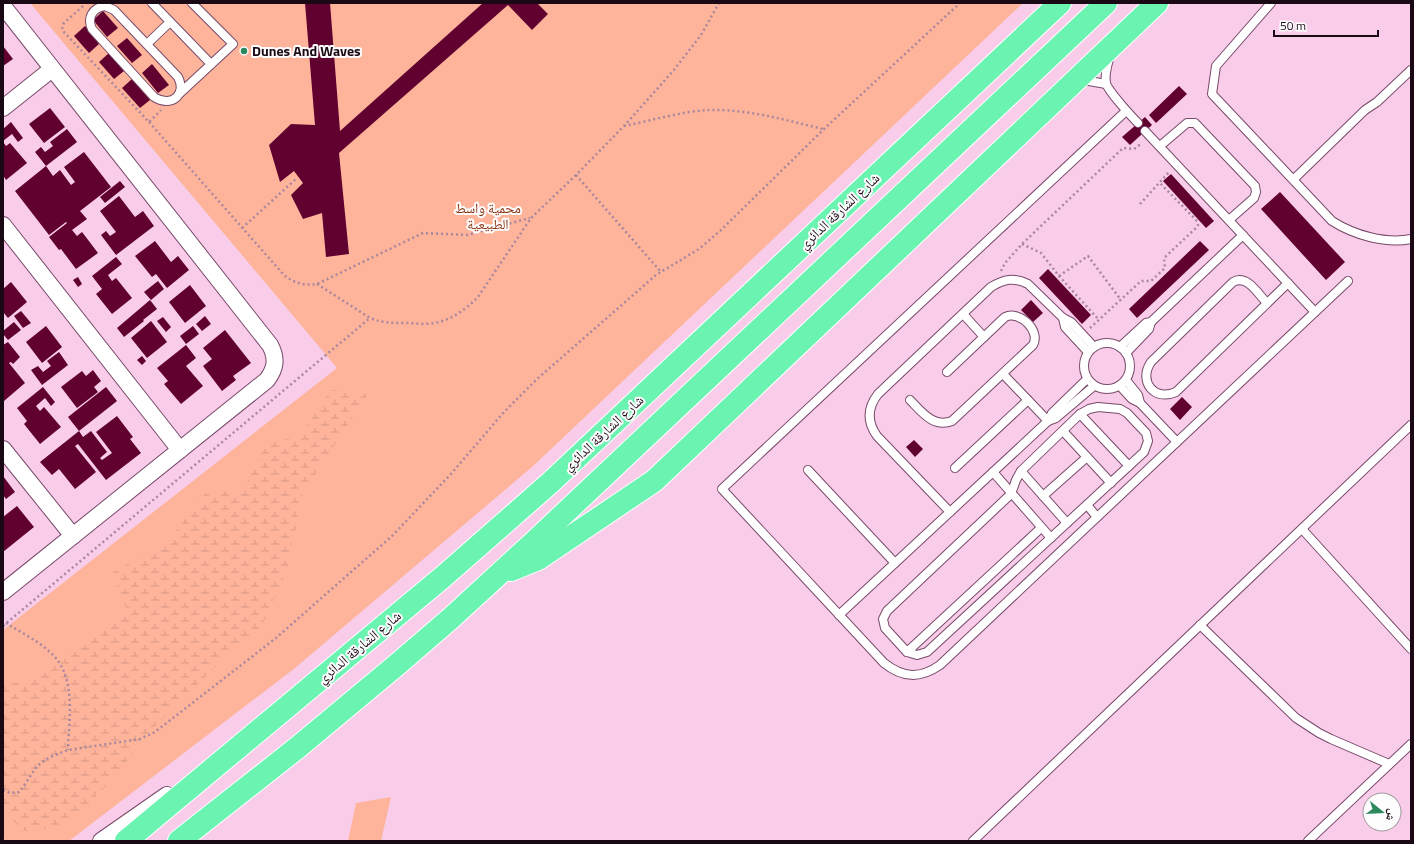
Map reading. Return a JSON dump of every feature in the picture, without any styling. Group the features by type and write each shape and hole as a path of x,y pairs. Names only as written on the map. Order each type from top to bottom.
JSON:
{"highway":[{"name":"شارع الشارقة الدائري","path":"126,841 449,571 551,482 1060,3"},
{"path":"179,841 354,701 499,575 1106,3"},
{"path":"499,575 538,559 654,481 1157,3"}],"street":[{"path":"3,6 265,339 274,352 275,359 275,367 267,380 3,592"},
{"path":"3,108 52,68"},
{"path":"3,225 180,450"},
{"path":"3,448 72,536"},
{"path":"101,841 158,802 210,770"}],"lane":[{"path":"152,3 211,64"},
{"path":"179,94 181,83 178,77 114,10 110,7 99,7 91,14 90,19 92,29 154,97 165,102 175,98 233,44 192,3"},
{"path":"1271,3 1216,66 1212,94 1332,220 1341,227 1360,234 1390,241 1411,239"},
{"path":"147,44 170,22"},
{"path":"1112,46 1108,62 1106,84 1126,111 1138,123"},
{"path":"1294,179 1365,110 1377,102 1411,70"},
{"path":"1074,82 1089,81 1106,84"},
{"path":"1126,111 722,489 892,670 912,676 932,671 940,665 1348,281"},
{"path":"1160,146 1187,123 1192,122 1197,124 1255,186 1256,192 1254,198 1229,220"},
{"path":"1147,133 1315,312"},
{"path":"1120,346 1146,323 1151,322 1243,235"},
{"path":"950,512 878,436 870,422 869,414 873,400 878,394 963,314 998,283 1005,280 1013,279 1028,284 1063,318 1071,322 1091,349"},
{"path":"1267,303 1245,281 1239,280 1233,282 1152,362 1146,373 1148,385 1158,394 1170,394 1176,392 1288,283"},
{"path":"963,314 984,337"},
{"path":"910,400 929,419 940,423 952,421 1033,345 1036,338 1035,333 1021,317 1013,314 1005,317 947,372"},
{"path":"1063,318 1065,327 1091,349"},
{"path":"1126,353 1149,329 1151,322"},
{"path":"1107,342 1120,346 1129,359 1129,373 1126,380 1120,386 1106,390 1094,386 1087,379 1084,372 1083,365 1085,358 1091,349 1107,342"},
{"path":"1003,374 1048,421"},
{"path":"839,615 1048,421 1052,413 1087,379"},
{"path":"1126,380 1138,395 1140,403"},
{"path":"1048,421 1056,418 1094,386"},
{"path":"1120,386 1132,399 1140,403 1177,442"},
{"path":"955,468 1028,400"},
{"path":"1098,407 1120,409 1127,413 1146,433 1148,441 1144,452 927,652 917,655 907,652 885,628 883,619 884,614 1011,494 1020,471 1080,414 1089,409 1098,407"},
{"path":"1080,414 1129,466"},
{"path":"973,841 1411,425"},
{"path":"1063,431 1111,482"},
{"path":"1044,496 1087,457"},
{"path":"808,470 895,563"},
{"path":"1020,471 1067,523"},
{"path":"993,472 1051,538"},
{"path":"1086,505 1097,517"},
{"path":"907,652 1041,528"},
{"path":"1302,529 1411,649"},
{"path":"1200,625 1296,718 1313,730 1331,739 1389,764"},
{"path":"1308,841 1411,744"}],"path":[{"path":"87,3 64,22 62,26 63,31 149,122 284,275 296,283 310,285 317,284 423,233 467,235 531,218"},
{"path":"317,284 370,318 387,323 433,324 446,320 460,313 478,296 531,218 624,126 674,70 701,35 719,3"},
{"path":"3,790 10,793 18,792 37,767 47,760 68,750 140,739 156,732 276,638 392,536 450,475 504,412 537,379 662,272 699,249 715,235 824,129 960,3"},
{"path":"149,122 170,101"},
{"path":"624,126 707,110 762,114 824,129"},
{"path":"998,283 1005,263 1022,244 1123,148 1135,148 1147,133"},
{"path":"1140,204 1176,164"},
{"path":"576,175 662,272"},
{"path":"242,228 297,178"},
{"path":"1082,335 1141,281 1151,281 1165,266 1164,258 1197,227 1198,225 1196,220 1159,182"},
{"path":"1022,244 1041,253 1059,276 1100,320"},
{"path":"1059,276 1088,256 1121,300"},
{"path":"68,750 69,697 68,684 64,671 57,659 48,650 4,624 370,318"}],"green space":[{"name":"محمية واسط الطبيعية","path":"30,3 1023,3 532,467 295,668 69,841 6,841 3,837 3,630 337,368"},
{"path":"331,390 368,394 303,493 287,570 261,628 229,653 143,738 118,774 66,826 24,831 3,811 3,686 35,677 127,610 112,573 168,541 207,491 242,492 266,444 300,436"},
{"path":"391,797 381,841 348,841 356,803"}],"building":[{"path":"305,3 330,3 340,131 483,3 537,3 548,14 532,30 508,5 339,153 349,254 326,257 322,213 303,219 291,195 303,183 294,171 280,182 269,145 291,124 315,125"},
{"path":"103,11 118,28 107,37 93,20"},
{"path":"85,26 99,44 89,53 74,36"},
{"path":"127,38 142,55 132,63 117,46"},
{"path":"3,46 13,59 3,66"},
{"path":"109,53 124,71 114,79 99,62"},
{"path":"152,64 169,85 158,93 142,73"},
{"path":"132,79 150,100 140,108 122,88"},
{"path":"1179,86 1187,94 1156,123 1149,115"},
{"path":"50,108 65,127 44,143 29,124"},
{"path":"1145,117 1152,125 1130,145 1122,137"},
{"path":"11,122 23,138 18,142 12,134 3,141 3,129"},
{"path":"67,129 77,142 46,166 35,152 41,147 45,152 53,146 50,142"},
{"path":"3,142 6,146 10,143 27,163 6,180 3,175"},
{"path":"84,152 111,187 80,211 87,219 72,230 77,236 82,232 98,253 76,269 61,249 59,250 49,237 67,223 66,222 49,235 15,191 46,166 53,176 60,170 71,185 75,182 64,167"},
{"path":"1171,174 1214,221 1206,228 1163,181"},
{"path":"120,181 125,187 105,203 100,197"},
{"path":"1280,192 1345,262 1326,280 1261,209"},
{"path":"119,196 135,217 143,211 154,226 116,255 101,235 106,231 110,236 116,232 100,211"},
{"path":"155,241 171,262 178,256 189,270 167,288 156,274 152,277 135,256"},
{"path":"1200,241 1209,250 1137,318 1129,309"},
{"path":"116,257 122,264 108,275 112,281 116,278 132,298 112,314 96,294 102,289 92,276"},
{"path":"1048,269 1091,315 1082,324 1039,278"},
{"path":"78,277 82,284 78,287 73,280"},
{"path":"158,281 164,289 151,300 144,292"},
{"path":"11,282 27,302 8,318 3,312 3,289"},
{"path":"190,285 206,306 185,323 169,302"},
{"path":"150,300 157,309 124,337 117,328"},
{"path":"1031,300 1043,313 1033,322 1021,310"},
{"path":"21,311 31,323 23,328 14,316"},
{"path":"205,316 211,324 202,331 196,324"},
{"path":"163,317 171,327 166,332 157,321"},
{"path":"151,321 167,342 147,358 131,338"},
{"path":"14,322 21,330 8,340 3,334 3,331"},
{"path":"46,326 62,347 42,363 26,342"},
{"path":"193,326 199,334 186,344 180,336"},
{"path":"225,330 251,363 233,376 236,380 222,391 203,366 212,359 203,348"},
{"path":"8,342 20,357 13,364 11,362 9,363 25,383 4,401 3,345"},
{"path":"186,345 196,358 186,366 203,386 181,404 164,384 168,381 157,368"},
{"path":"59,352 68,365 42,385 31,370 38,366 43,372 51,366 47,361"},
{"path":"142,356 146,361 142,365 137,360"},
{"path":"93,370 101,381 94,387 98,392 77,408 61,387 82,371 86,376"},
{"path":"43,387 55,402 51,406 45,398 36,406 40,411 44,407 61,427 40,444 24,424 27,421 17,408"},
{"path":"106,387 117,401 79,431 68,417"},
{"path":"1182,397 1192,407 1180,420 1170,409"},
{"path":"117,416 133,437 130,439 141,453 106,480 78,444 75,446 96,472 75,489 59,469 52,475 40,462 79,431 83,437 91,431 107,452 100,458 102,460 112,453 96,432"},
{"path":"914,440 923,449 915,457 906,447"},
{"path":"3,476 15,492 6,499 3,495"},
{"path":"17,506 34,527 3,552 3,517"}],"place":[{"name":"Dunes And Waves","path":"244,51"}]}
